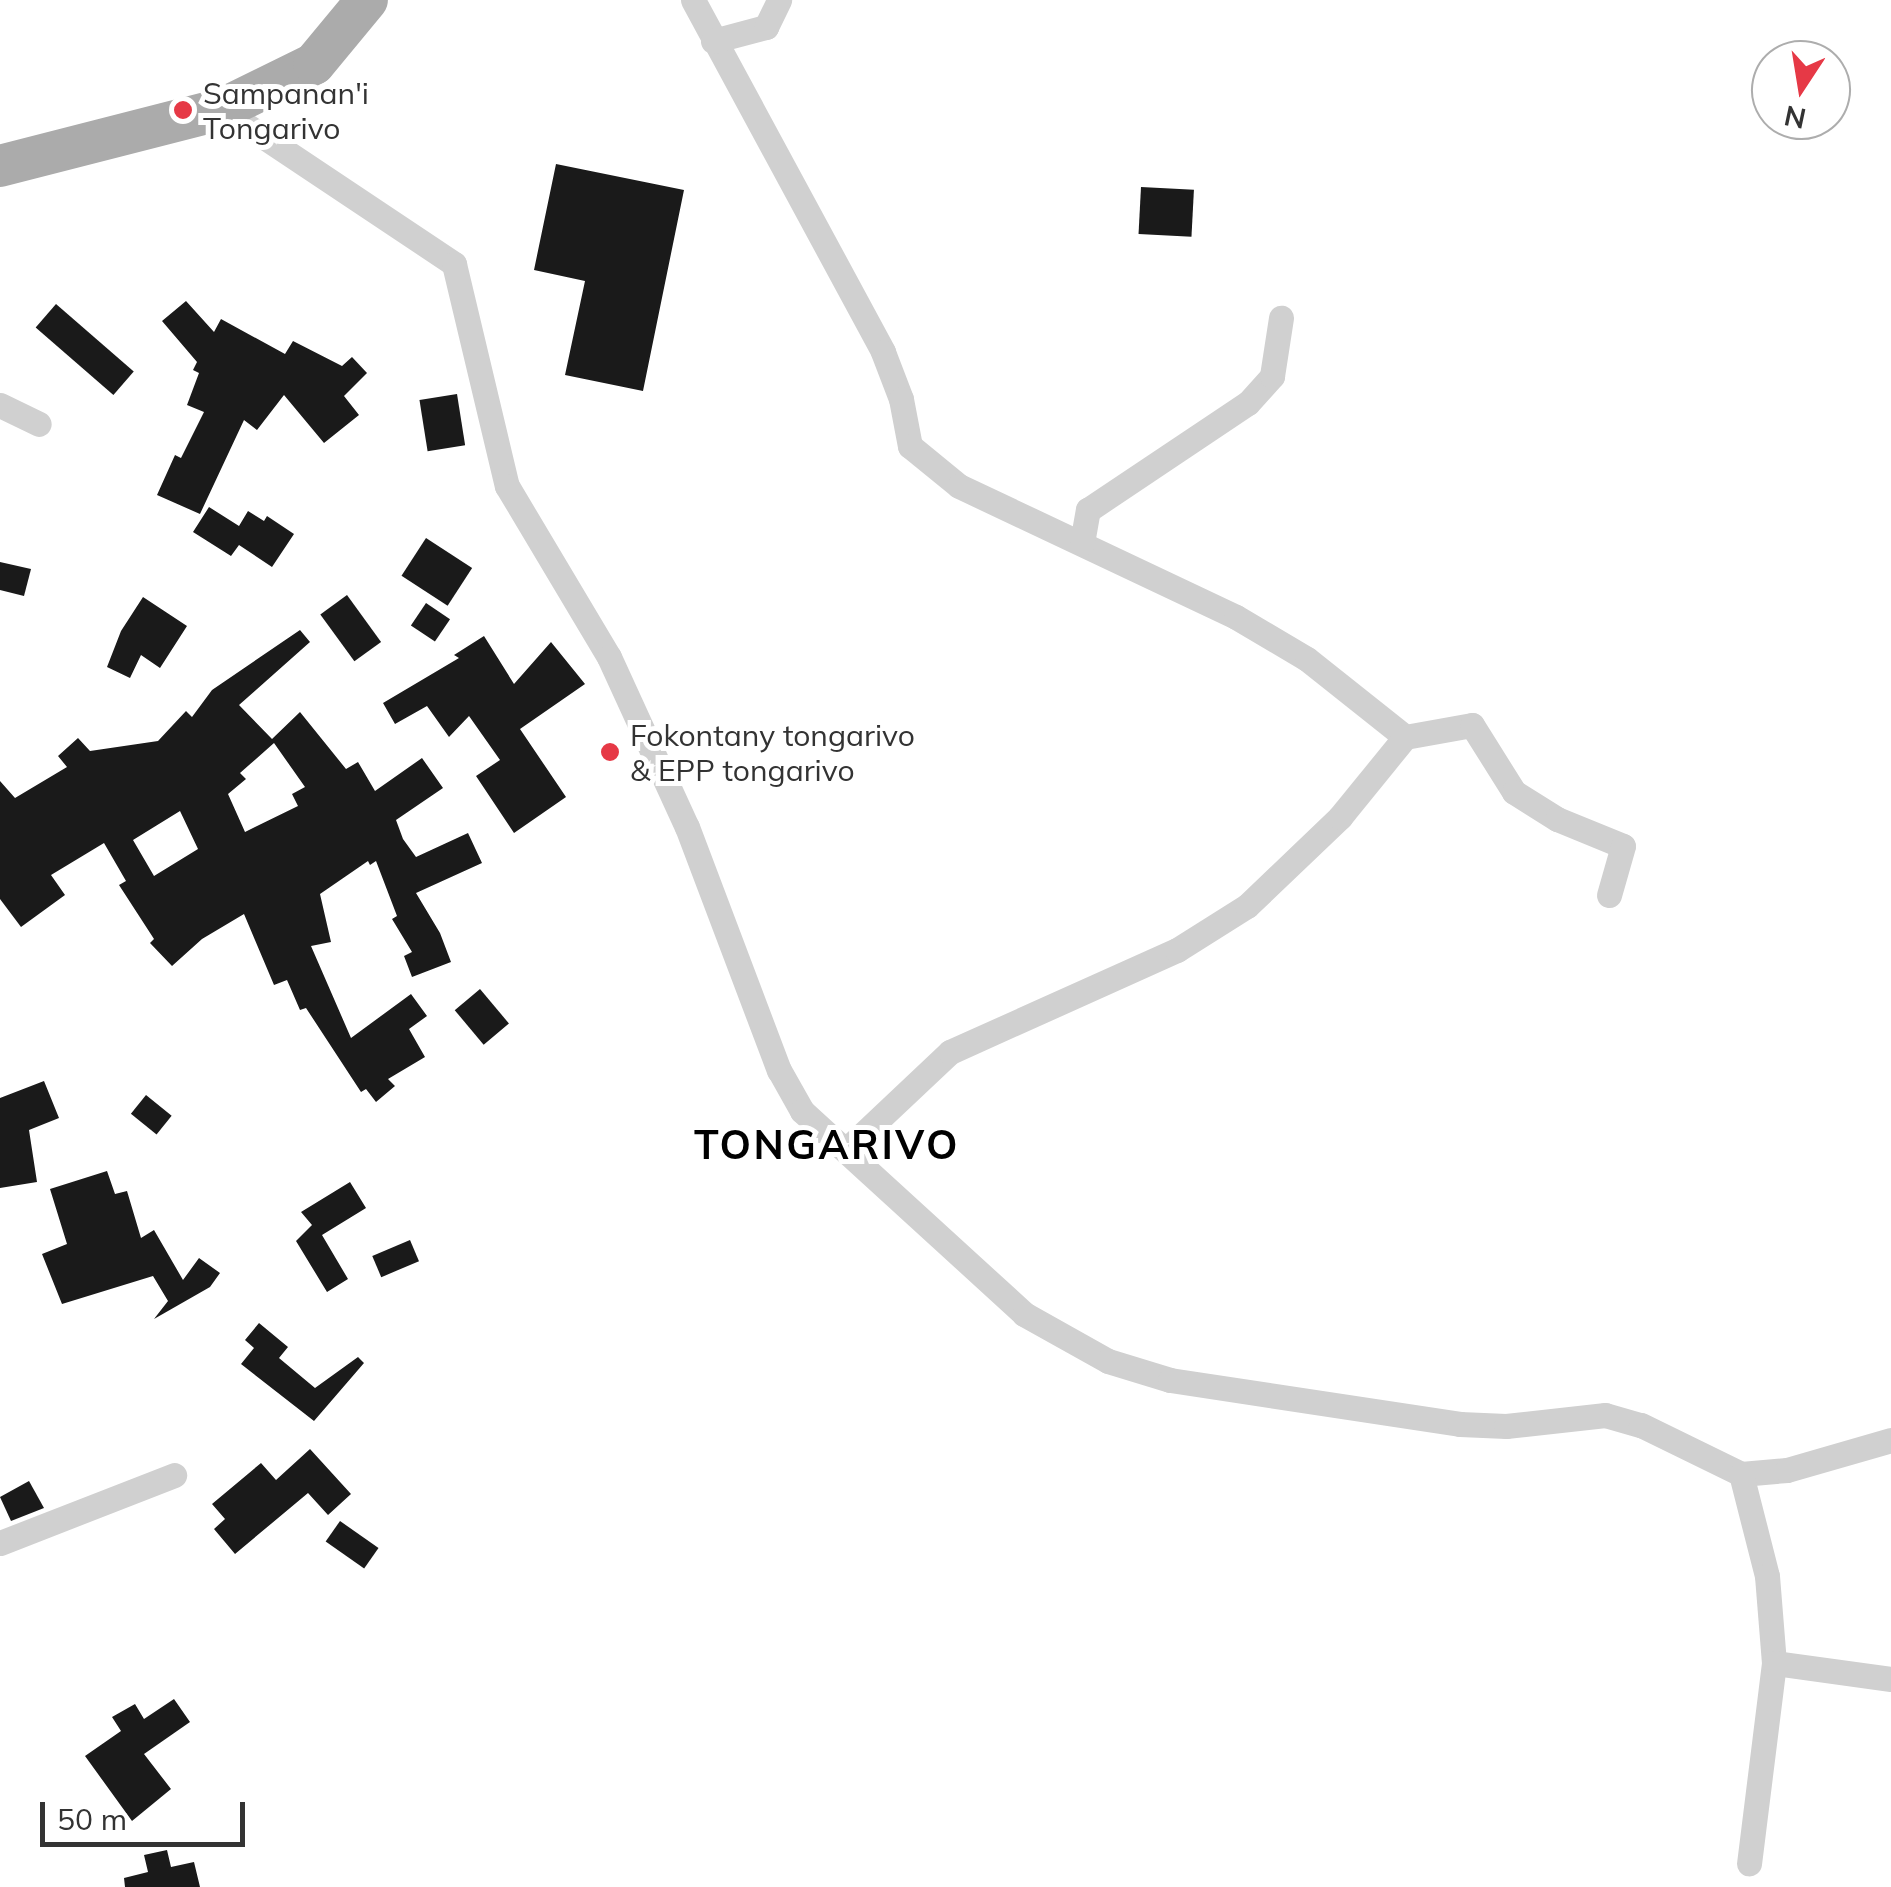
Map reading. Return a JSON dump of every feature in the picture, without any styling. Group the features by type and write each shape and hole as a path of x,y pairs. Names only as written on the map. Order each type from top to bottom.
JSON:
{"main road":[{"path":"0,166 222,109 314,64 367,0"}],"street":[{"path":"693,0 883,352 901,399 910,446 959,486 1236,617 1307,659 1404,737"},
{"path":"713,41 766,27 778,0"},
{"path":"222,109 454,264 507,486 610,657 688,827 779,1070 802,1112 1024,1314 1108,1361 1170,1380 1460,1424 1506,1426 1606,1415 1641,1425 1741,1474 1787,1470 1891,1440"},
{"path":"1082,543 1088,510 1248,403 1272,376 1281,318"},
{"path":"0,404 39,424"},
{"path":"846,1150 950,1052 1177,950 1247,906 1340,817 1404,737 1472,725 1514,792 1557,819 1623,846 1609,895"},
{"path":"1741,1474 1767,1576 1774,1662 1749,1863"},
{"path":"0,1543 174,1475"},
{"path":"1774,1662 1891,1679"}],"building":[{"path":"556,164 684,190 643,391 565,375 585,281 534,270"},
{"path":"1141,187 1194,190 1191,237 1139,234"},
{"path":"186,301 214,332 221,319 285,354 293,341 342,366 352,357 367,373 344,396 359,415 324,443 284,395 257,430 244,420 200,514 157,495 175,455 181,458 204,412 187,405 199,373 193,370 197,362 162,321"},
{"path":"56,304 134,372 113,395 36,327"},
{"path":"457,394 465,445 428,451 419,400"},
{"path":"209,507 239,526 248,511 264,521 267,516 294,534 272,567 239,545 231,556 193,532"},
{"path":"426,538 472,568 448,606 401,576"},
{"path":"0,562 31,569 24,596 0,590"},
{"path":"347,595 381,642 354,661 320,614"},
{"path":"143,597 187,626 160,668 141,655 130,678 107,667 121,631"},
{"path":"426,603 450,619 435,642 411,625"},
{"path":"300,630 310,642 239,705 272,739 300,712 346,769 358,762 375,791 422,758 443,788 396,820 403,839 416,857 468,833 482,863 416,893 440,933 451,962 412,977 404,956 412,952 392,919 397,916 376,861 370,865 368,861 320,894 331,942 311,946 351,1038 411,994 427,1016 409,1029 425,1057 388,1079 395,1086 376,1102 366,1089 361,1092 306,1008 300,1010 287,980 274,985 244,914 202,939 172,966 150,943 154,939 119,885 126,881 104,843 51,875 65,895 21,927 0,899 0,781 15,798 67,767 58,756 78,738 90,751 158,741 186,711 192,717 212,690","holes":["274,743 305,787 292,794 298,806 245,832 228,794 246,779 240,773","180,811 198,849 154,876 133,840"]},
{"path":"484,636 514,684 551,642 585,684 520,729 566,797 514,833 476,776 500,760 469,716 449,737 427,706 395,724 383,703 459,658 454,655"},
{"path":"480,989 509,1023 484,1045 455,1010"},
{"path":"44,1081 59,1118 29,1130 37,1182 0,1188 0,1098"},
{"path":"146,1095 172,1116 157,1134 131,1114"},
{"path":"107,1171 115,1194 127,1191 141,1238 154,1230 183,1280 199,1258 220,1273 210,1287 154,1319 168,1301 153,1276 62,1304 42,1254 67,1244 50,1189"},
{"path":"350,1182 366,1208 322,1235 348,1279 327,1292 296,1241 312,1225 301,1212"},
{"path":"410,1240 419,1261 381,1277 372,1256"},
{"path":"259,1323 288,1347 279,1358 315,1388 358,1357 364,1363 314,1421 241,1364 254,1348 245,1340"},
{"path":"310,1449 351,1494 328,1515 308,1493 235,1554 214,1529 225,1519 212,1504 261,1463 276,1480"},
{"path":"29,1481 44,1508 11,1521 0,1497"},
{"path":"340,1521 379,1548 364,1568 326,1541"},
{"path":"174,1699 190,1722 144,1754 171,1789 132,1821 85,1756 121,1731 112,1717 135,1704 144,1719"},
{"path":"167,1850 171,1867 194,1862 200,1887 125,1887 124,1878 148,1872 144,1855"}],"place":[{"name":"Sampanan'i Tongarivo","path":"183,110"},
{"name":"Fokontany tongarivo & EPP tongarivo","path":"610,752"}],"district":[{"name":"TONGARIVO","path":"827,1144"}]}
